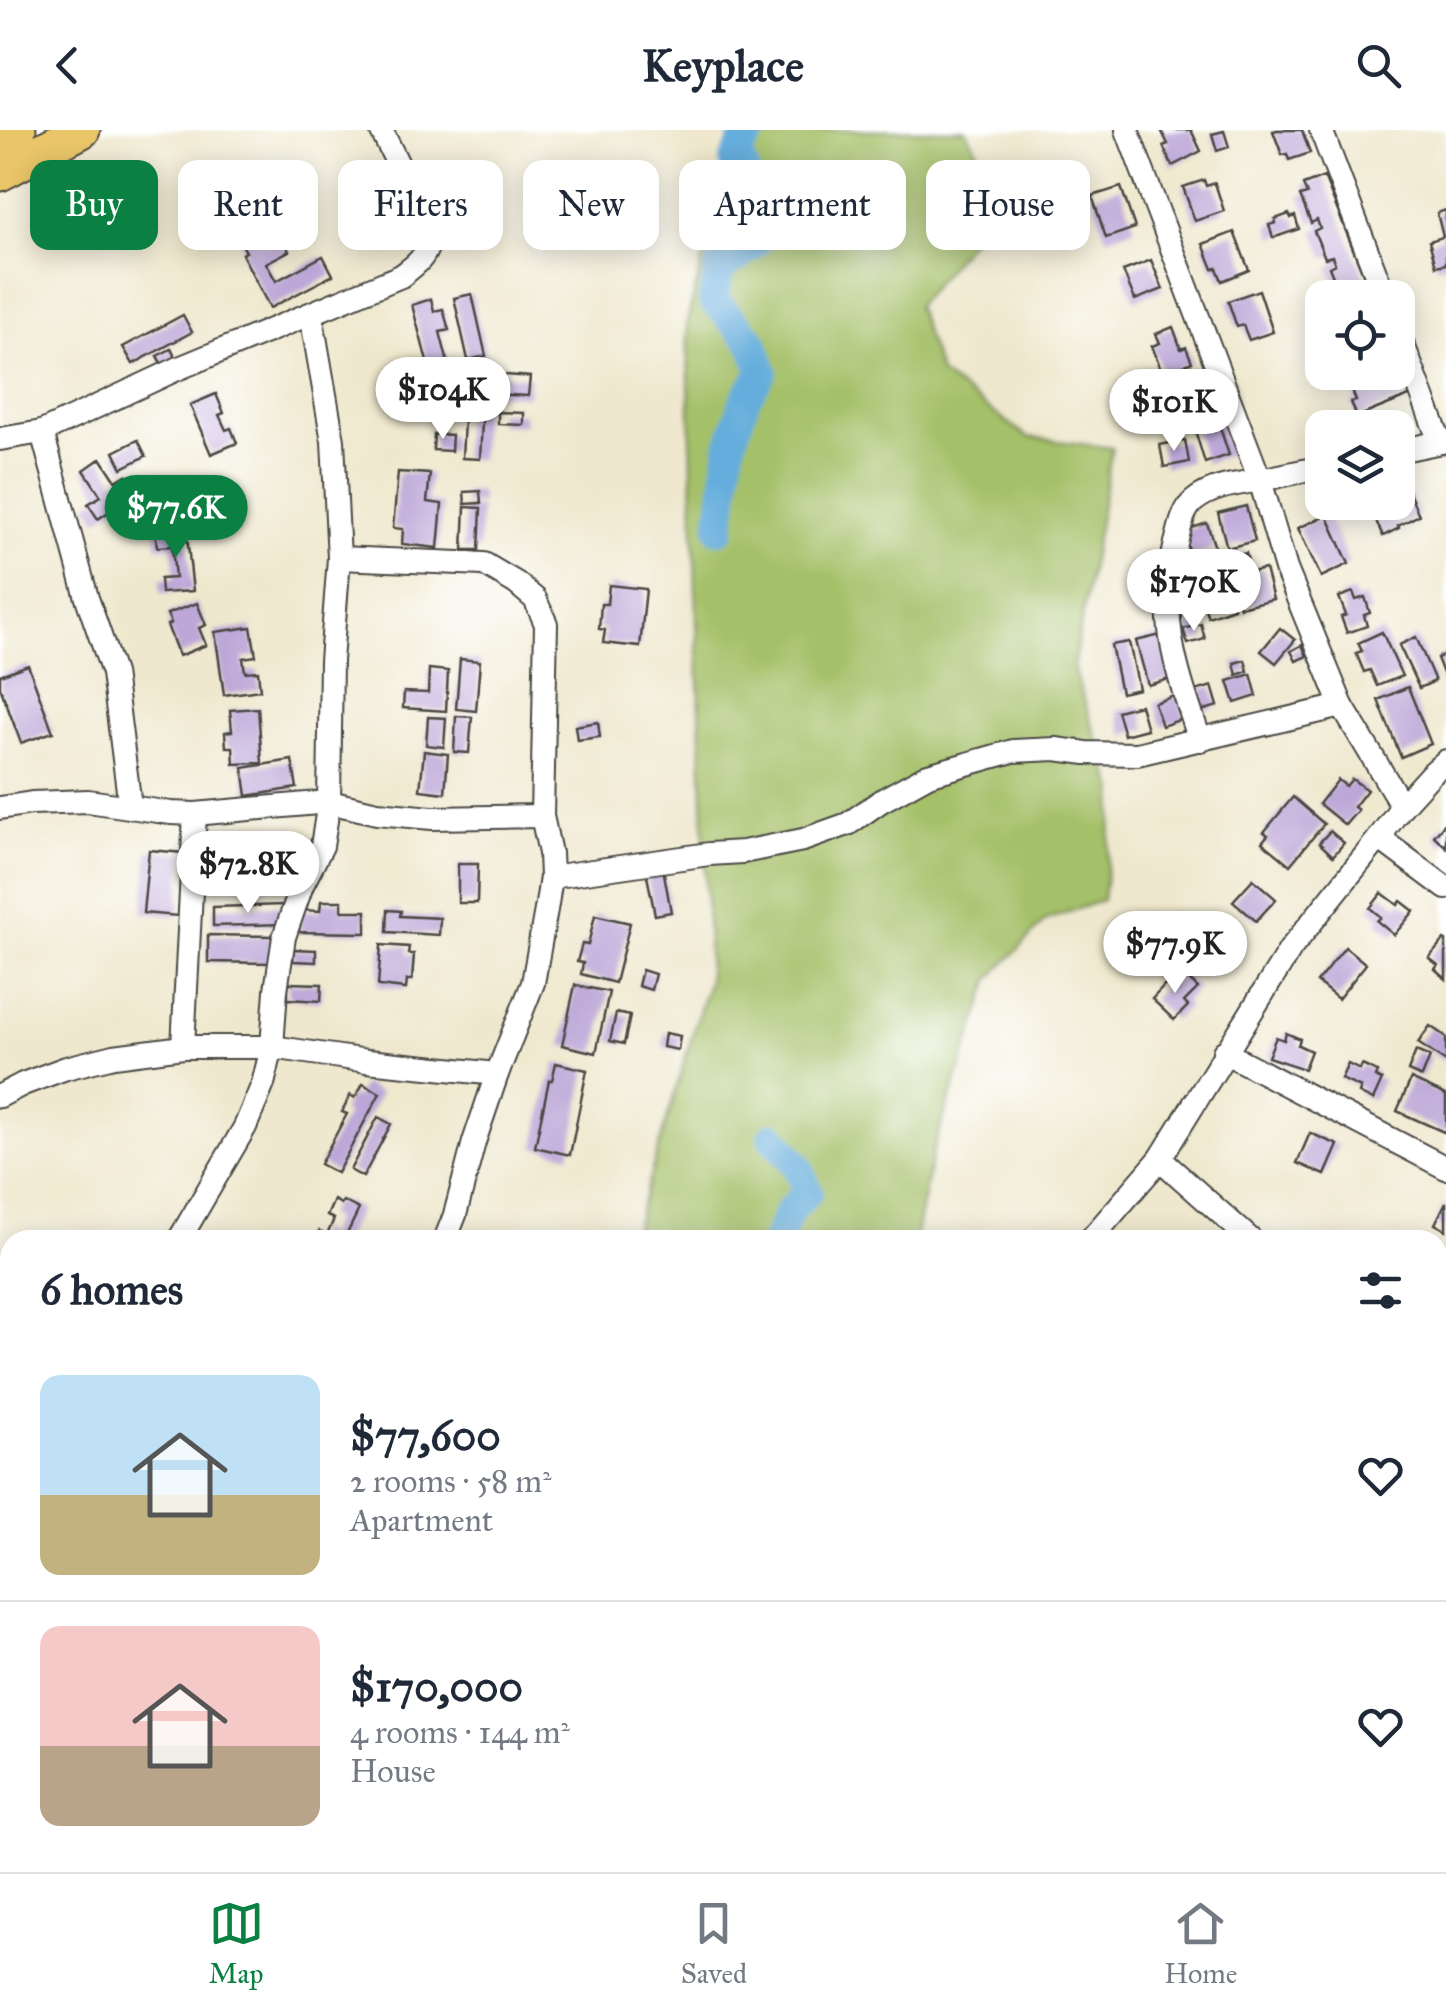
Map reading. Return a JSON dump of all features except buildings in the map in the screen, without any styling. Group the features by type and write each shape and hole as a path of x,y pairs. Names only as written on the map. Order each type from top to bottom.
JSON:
{"highway":[{"path":"0,140 18,130"},
{"path":"0,173 82,130"}],"street":[{"path":"0,438 42,432 177,369 401,276 419,262 428,240 381,130"},
{"path":"1127,130 1260,480 1286,570 1342,706 1402,806"},
{"path":"1321,130 1378,280"},
{"path":"185,1230 245,1127 262,1084 272,1047 284,938 302,885 322,846 329,802 331,660 340,558 333,440 311,314"},
{"path":"1415,373 1443,442 1415,448"},
{"path":"42,432 87,598 113,672 130,806"},
{"path":"1200,740 1175,664 1166,610 1182,518 1192,502 1217,488 1305,471"},
{"path":"340,558 484,564 535,599 546,624 542,816 551,877 532,982 474,1142 449,1230"},
{"path":"551,877 742,852 803,840 848,824 865,810 928,775 1013,751 1056,749 1137,754 1342,706"},
{"path":"1099,1230 1160,1159 1290,948 1402,806 1446,761"},
{"path":"0,808 32,802 88,801 196,814 329,802 377,813 432,818 542,816"},
{"path":"184,1047 196,814"},
{"path":"1379,838 1446,888"},
{"path":"0,1096 66,1068 114,1056 184,1047 272,1047 497,1074"},
{"path":"1224,1052 1446,1168"},
{"path":"1160,1159 1241,1230"}],"green space":[{"path":"736,130 966,130 982,160 926,160 926,250 962,250 916,306 940,374 1028,437 1112,448 1073,668 1115,791 1103,900 1046,920 991,978 933,1150 917,1230 634,1230 709,979 687,322 705,250 906,250 906,160 728,160"}],"waterway":[{"path":"720,529 730,447 745,399 763,371 752,341 713,300 720,267 756,242 744,168 734,162 753,130"},
{"path":"773,1137 797,1165 808,1192 790,1210 781,1230"}]}
